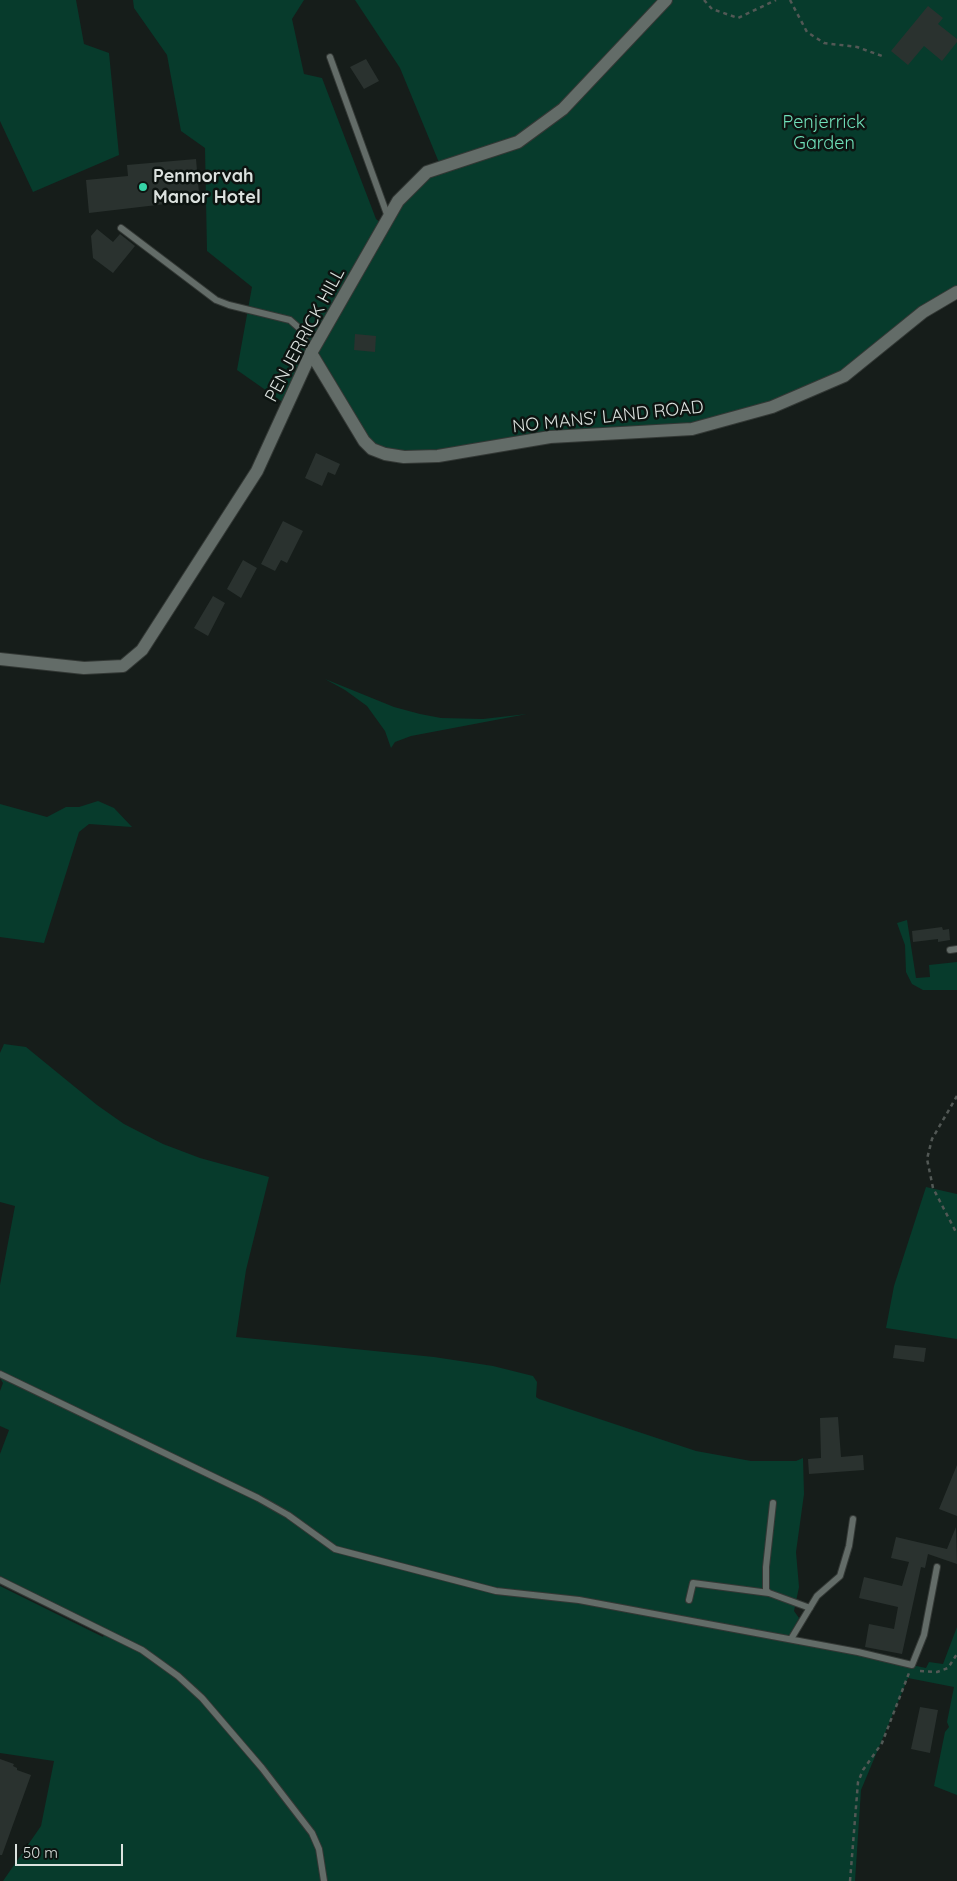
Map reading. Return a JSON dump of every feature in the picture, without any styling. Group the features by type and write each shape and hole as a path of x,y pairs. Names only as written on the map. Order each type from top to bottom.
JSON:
{"street":[{"name":"PENJERRICK HILL","path":"0,659 84,668 124,666 142,650 257,471 311,353 398,201 427,172 518,142 564,109 666,0"},
{"name":"NO MANS' LAND ROAD","path":"311,353 364,441 372,449 385,454 404,457 438,456 550,437 692,429 772,407 844,376 923,312 957,292"}],"lane":[{"path":"330,57 388,218"},
{"path":"121,228 216,300 290,320 299,328 311,353"},
{"path":"0,1374 258,1498 288,1515 329,1546 348,1553 506,1593 579,1600 791,1639 912,1665 924,1635 937,1567"},
{"path":"769,1593 766,1589 766,1567 773,1503"},
{"path":"791,1639 822,1591 837,1580 843,1571 854,1519"},
{"path":"0,1580 142,1650 178,1676 202,1698 262,1768 312,1833 319,1849 324,1881"},
{"path":"689,1600 693,1583 769,1593 810,1608"}],"path":[{"path":"704,0 712,9 738,18 776,0"},
{"path":"790,0 807,32 824,43 863,49 882,56"},
{"path":"957,1096 932,1139 927,1159 933,1188 957,1234"},
{"path":"918,1670 937,1672 948,1668 957,1654"},
{"path":"850,1881 858,1782 863,1770 882,1743 911,1669"}],"green space":[{"path":"0,0 76,0 84,44 109,53 119,155 33,192 0,121"},
{"path":"133,0 304,0 292,19 304,74 322,78 376,219 382,224 284,403 237,370 252,287 207,251 205,148 181,131 167,55 134,8"},
{"name":"Penjerrick Garden","path":"355,0 957,0 957,287 840,372 769,403 701,424 435,453 404,454 373,444 317,350 401,202 428,174 519,144 563,107 517,140 440,165 400,68"},
{"path":"325,679 394,707 441,718 483,719 527,714 411,736 395,742 391,748 385,731 367,706 345,690"},
{"path":"98,801 114,808 132,827 89,824 79,832 44,943 0,937 0,804 47,817 66,807 79,807"},
{"path":"907,920 916,978 930,977 929,965 957,962 957,990 923,990 912,984 906,972 905,945 897,923"},
{"path":"4,1044 26,1047 97,1105 124,1124 163,1144 200,1158 269,1177 246,1270 236,1337 434,1357 493,1366 533,1376 537,1382 536,1397 539,1399 696,1451 751,1461 796,1461 803,1458 804,1494 796,1552 799,1587 794,1611 799,1618 788,1639 926,1668 929,1662 943,1664 957,1627 957,1795 934,1786 945,1732 949,1727 947,1722 954,1687 908,1678 861,1790 855,1881 3,1881 41,1826 54,1761 0,1753 0,1586 103,1637 106,1631 125,1639 0,1576 0,1454 9,1430 0,1426 0,1391 3,1383 0,1378 100,1425 0,1374 0,1285 15,1206 0,1202 0,1053"},
{"path":"926,1187 957,1194 957,1339 886,1328 894,1286"}],"building":[{"path":"928,6 943,18 938,24 957,39 957,42 942,61 924,46 908,65 891,51"},
{"path":"366,59 379,81 364,89 350,67"},
{"name":"Penmorvah Manor Hotel","path":"196,159 199,193 173,195 174,203 89,213 86,180 128,176 127,165"},
{"path":"97,229 113,242 120,234 135,246 113,273 93,258 91,236"},
{"path":"355,334 376,336 375,352 354,350"},
{"path":"316,453 340,464 335,475 328,472 322,486 305,478"},
{"path":"283,521 303,531 287,563 281,560 275,571 261,564"},
{"path":"243,560 257,568 241,598 227,589"},
{"path":"213,596 225,603 208,636 194,628"},
{"path":"942,927 943,930 949,929 950,940 938,942 938,939 913,942 912,931"},
{"path":"895,1345 926,1348 924,1362 893,1358"},
{"path":"838,1417 841,1457 863,1455 864,1470 809,1474 808,1459 821,1458 820,1418"},
{"path":"957,1465 957,1516 939,1509"},
{"path":"956,1527 957,1564 928,1554 925,1568 921,1567 902,1654 865,1647 869,1624 894,1629 898,1607 859,1598 864,1577 902,1586 909,1562 891,1558 896,1537 947,1549"},
{"path":"920,1707 938,1710 930,1753 911,1749"},
{"path":"0,1759 14,1764 13,1766 17,1770 31,1775 2,1855 0,1855"}],"place":[{"name":"Penmorvah Manor Hotel","path":"143,187"}]}
